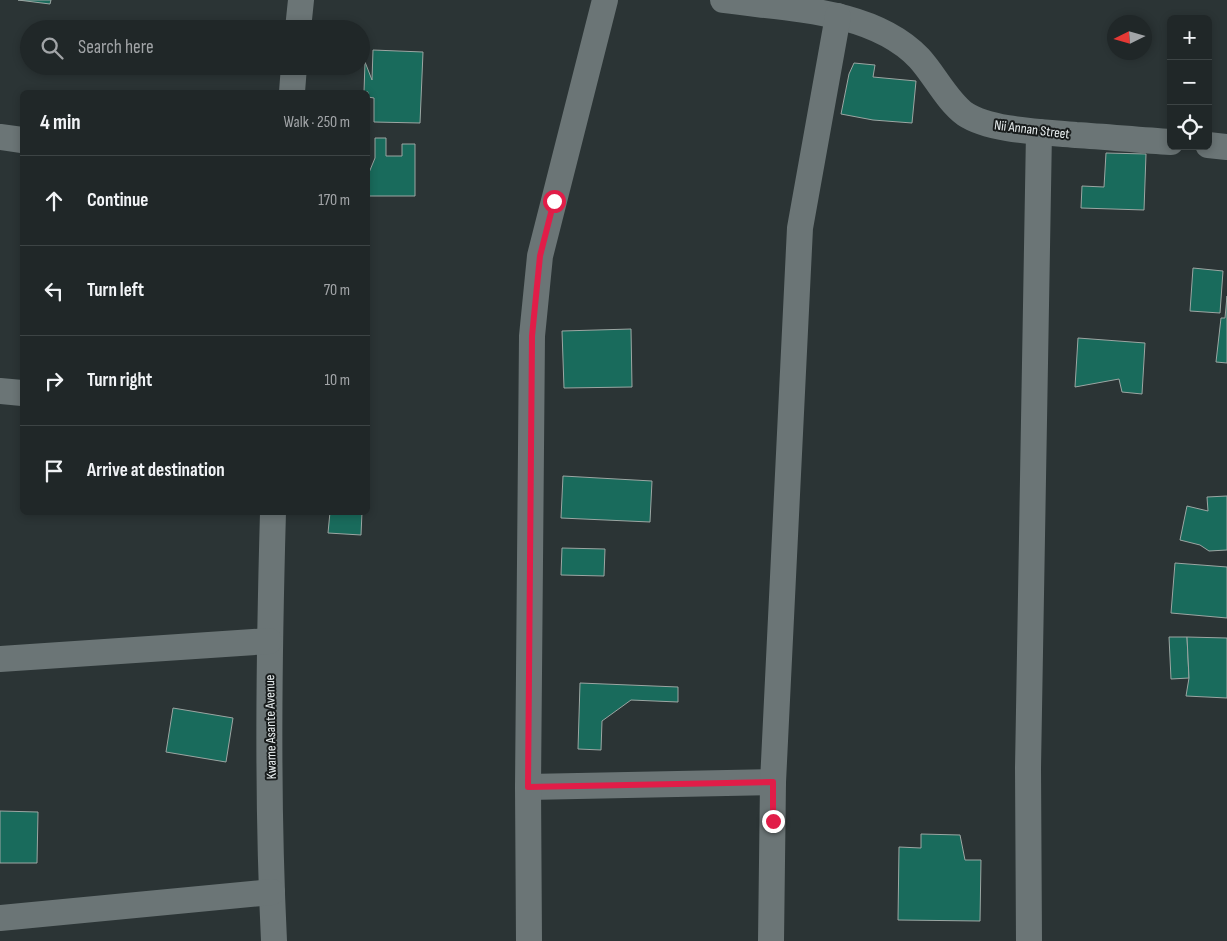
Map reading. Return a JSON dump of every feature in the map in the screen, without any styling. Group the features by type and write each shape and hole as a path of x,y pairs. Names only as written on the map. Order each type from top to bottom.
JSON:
{"street":[{"path":"299,20 301,0"},
{"path":"529,941 528,787 532,336 540,256 605,0"},
{"name":"Nii Annan Street","path":"724,0 838,16 892,36 919,58 944,91 965,114 991,125 1039,132 1167,142"},
{"path":"771,941 773,782 800,228 838,16"},
{"path":"292,90 293,75"},
{"path":"1029,941 1028,768 1039,132"},
{"path":"0,137 20,140"},
{"path":"1212,145 1227,147"},
{"path":"0,390 20,393"},
{"name":"Kwame Asante Avenue","path":"273,515 269,641 274,941"},
{"path":"0,659 269,641"},
{"path":"528,787 773,782"},
{"path":"0,918 272,892"}],"building":[{"path":"18,0 51,0 50,4"},
{"path":"373,50 423,52 420,123 374,122 374,98 370,97 370,90 364,90 365,75 370,75 372,80"},
{"path":"854,63 875,65 873,77 916,81 912,123 873,120 841,114 849,74"},
{"path":"375,138 386,138 386,156 402,156 402,144 415,144 415,196 370,196 370,170 375,158"},
{"path":"1106,153 1146,154 1144,210 1081,208 1082,186 1104,187"},
{"path":"1193,268 1223,271 1220,313 1190,311"},
{"path":"1227,296 1227,363 1216,362 1221,318 1225,318"},
{"path":"631,329 632,387 564,388 562,331"},
{"path":"1078,338 1145,343 1142,394 1122,392 1119,379 1075,387"},
{"path":"563,476 652,481 650,522 561,518"},
{"path":"1227,496 1227,550 1209,551 1200,545 1180,540 1187,506 1208,511 1207,497"},
{"path":"330,515 362,515 361,535 328,533"},
{"path":"562,548 605,549 604,576 561,575"},
{"path":"1175,563 1227,567 1227,618 1171,613"},
{"path":"1169,637 1187,637 1189,678 1171,679"},
{"path":"1187,637 1227,638 1227,698 1186,696 1189,678"},
{"path":"580,683 678,687 678,702 631,700 602,721 601,750 578,749"},
{"path":"173,708 233,718 226,762 166,752"},
{"path":"0,811 38,812 37,863 0,863"},
{"path":"921,834 960,835 965,860 981,860 980,921 898,920 899,847 921,848"}],"route":[{"path":"554,201 540,256 532,336 528,787 773,782 773,821"}]}
